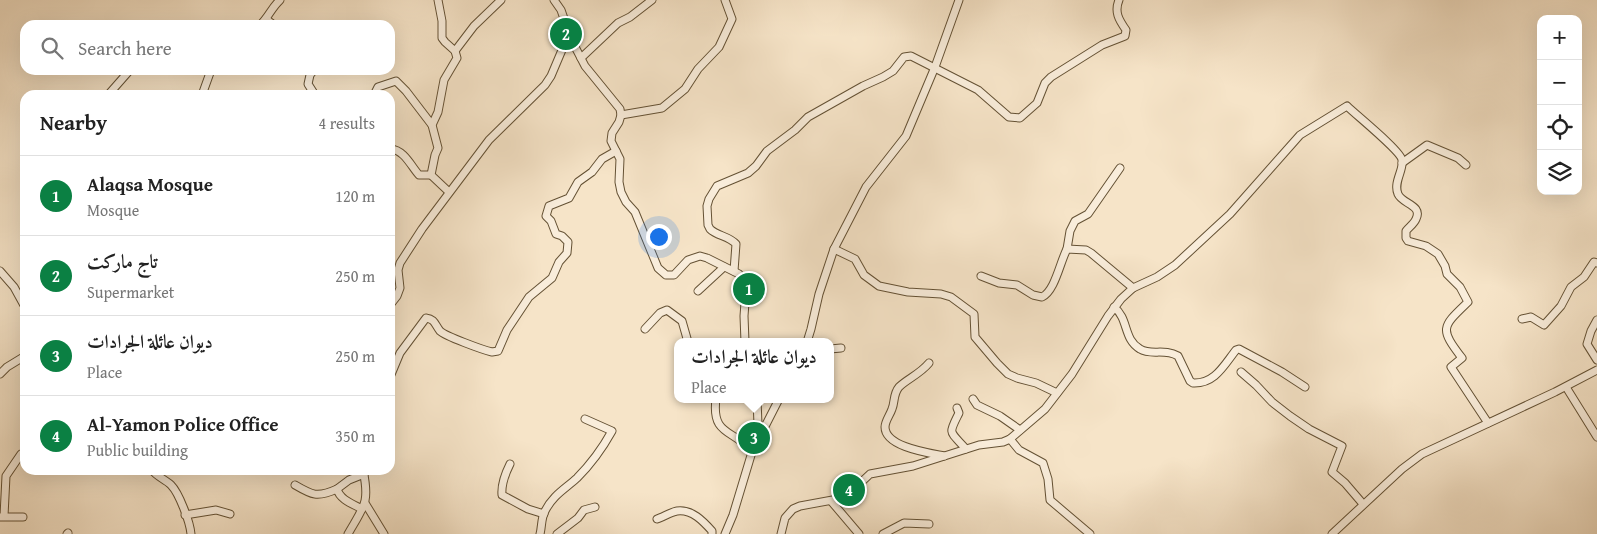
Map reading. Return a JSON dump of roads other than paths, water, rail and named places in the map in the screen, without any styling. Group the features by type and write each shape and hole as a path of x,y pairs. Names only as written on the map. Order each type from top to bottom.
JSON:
{"street":[{"path":"266,19 271,9 280,0"},
{"path":"432,125 438,112 444,80 457,58 455,51 442,38 442,21 438,0"},
{"path":"455,51 474,26 501,0"},
{"path":"554,0 561,10 580,58 594,78 616,103 621,115 611,138 611,144 620,159 619,182 621,192 626,202 635,212 660,272 666,275 674,274 688,260 700,256 734,271 743,279 746,286 745,338"},
{"path":"580,58 618,23 630,17 652,0"},
{"path":"621,115 662,108 685,89 698,69 719,47 732,19 724,0"},
{"path":"807,338 834,249 866,187 906,136 960,0"},
{"path":"734,271 736,244 732,239 713,232 708,225 707,206 709,199 717,186 748,173 767,151 795,130 808,117 883,77 893,71 904,57 910,56 978,90 1009,117 1020,118 1037,103 1051,77 1102,45 1125,36 1126,30 1117,14 1116,7 1119,0"},
{"path":"395,299 400,288 398,270 400,263 449,192 489,140 548,81 562,50 571,39"},
{"path":"112,90 126,75"},
{"path":"204,90 209,75"},
{"path":"310,75 308,84 312,90"},
{"path":"376,90 378,87 396,82 411,97 432,125 438,148 431,175"},
{"path":"781,534 785,518 793,509 831,501 849,493 870,474 913,466 979,445 1004,442 1010,439 1045,410 1072,374 1114,307 1133,288 1157,277 1175,265 1230,214 1300,135 1347,106 1402,158 1397,192 1402,200 1414,206 1417,212 1415,222 1406,231 1405,237 1408,240 1426,246 1438,254 1447,274 1460,287 1468,302 1449,320 1446,328 1448,340 1462,358 1451,367 1464,390 1488,423"},
{"path":"1402,163 1427,145 1458,158 1466,164"},
{"path":"395,150 402,153 419,176 431,175"},
{"path":"395,365 400,353 426,318 432,320 440,331 450,336 492,352 498,351 507,330 529,296 552,278 559,262 567,253 568,242 562,236 556,234 551,221 546,216 549,206 569,198 578,182 592,172 602,159 616,151"},
{"path":"980,276 999,283 1017,285 1033,295 1043,297 1051,288 1067,249 1070,231 1075,222 1088,214 1120,168"},
{"path":"431,175 449,192"},
{"path":"834,249 855,259 864,275 879,286 892,290 941,294 956,300 973,313 975,318 975,337 1002,368 1017,378 1036,382 1057,393"},
{"path":"1067,249 1086,250 1096,256 1133,288"},
{"path":"1522,319 1531,317 1544,325 1561,306 1571,287 1584,277 1594,262 1597,263"},
{"path":"698,291 724,267"},
{"path":"0,271 14,287 20,298"},
{"path":"1114,307 1122,316 1128,335 1137,347 1146,352 1165,351 1178,356 1193,384 1203,383 1214,377 1236,350 1239,349 1282,372 1305,388"},
{"path":"645,329 660,313 667,310 682,320 687,338"},
{"path":"1597,320 1587,344 1597,360"},
{"path":"834,349 841,348"},
{"path":"0,374 20,359"},
{"path":"929,363 921,372 896,391 892,411 885,422 885,429 887,436 891,440 916,451 944,456"},
{"path":"1332,534 1363,504 1418,457 1566,387 1597,370"},
{"path":"1241,372 1272,402 1290,416 1309,429 1342,446 1332,472 1350,488 1363,504"},
{"path":"1566,387 1597,437"},
{"path":"974,399 978,405 1000,416 1020,430"},
{"path":"715,403 714,411 716,420 722,428 747,445 752,452"},
{"path":"725,534 733,515 752,452 758,426 757,403"},
{"path":"752,452 777,403"},
{"path":"957,408 959,413 951,430 953,435 966,449"},
{"path":"540,534 544,514 554,497 575,480 591,463 602,450 612,431 585,419"},
{"path":"1010,439 1019,450 1043,463 1050,491 1050,500 1090,534"},
{"path":"20,455 6,476 2,516 22,517"},
{"path":"510,464 504,474 501,488 502,496 528,509 544,514"},
{"path":"156,475 175,489 191,534"},
{"path":"295,485 311,494 323,494 337,489 358,475"},
{"path":"348,534 364,506 367,490 364,475"},
{"path":"337,489 338,494 342,498 364,506 384,534"},
{"path":"831,501 860,534"},
{"path":"557,534 578,518 584,510 595,507"},
{"path":"185,515 216,510 230,514"},
{"path":"657,519 677,511 692,514 699,517 712,531 712,534"},
{"path":"883,534 904,523 929,524"}],"place":[{"name":"تاج ماركت","path":"566,34"},
{"name":"Alaqsa Mosque","path":"749,289"},
{"name":"ديوان عائلة الجرادات","path":"754,438"},
{"name":"Al-Yamon Police Office","path":"849,490"}]}
